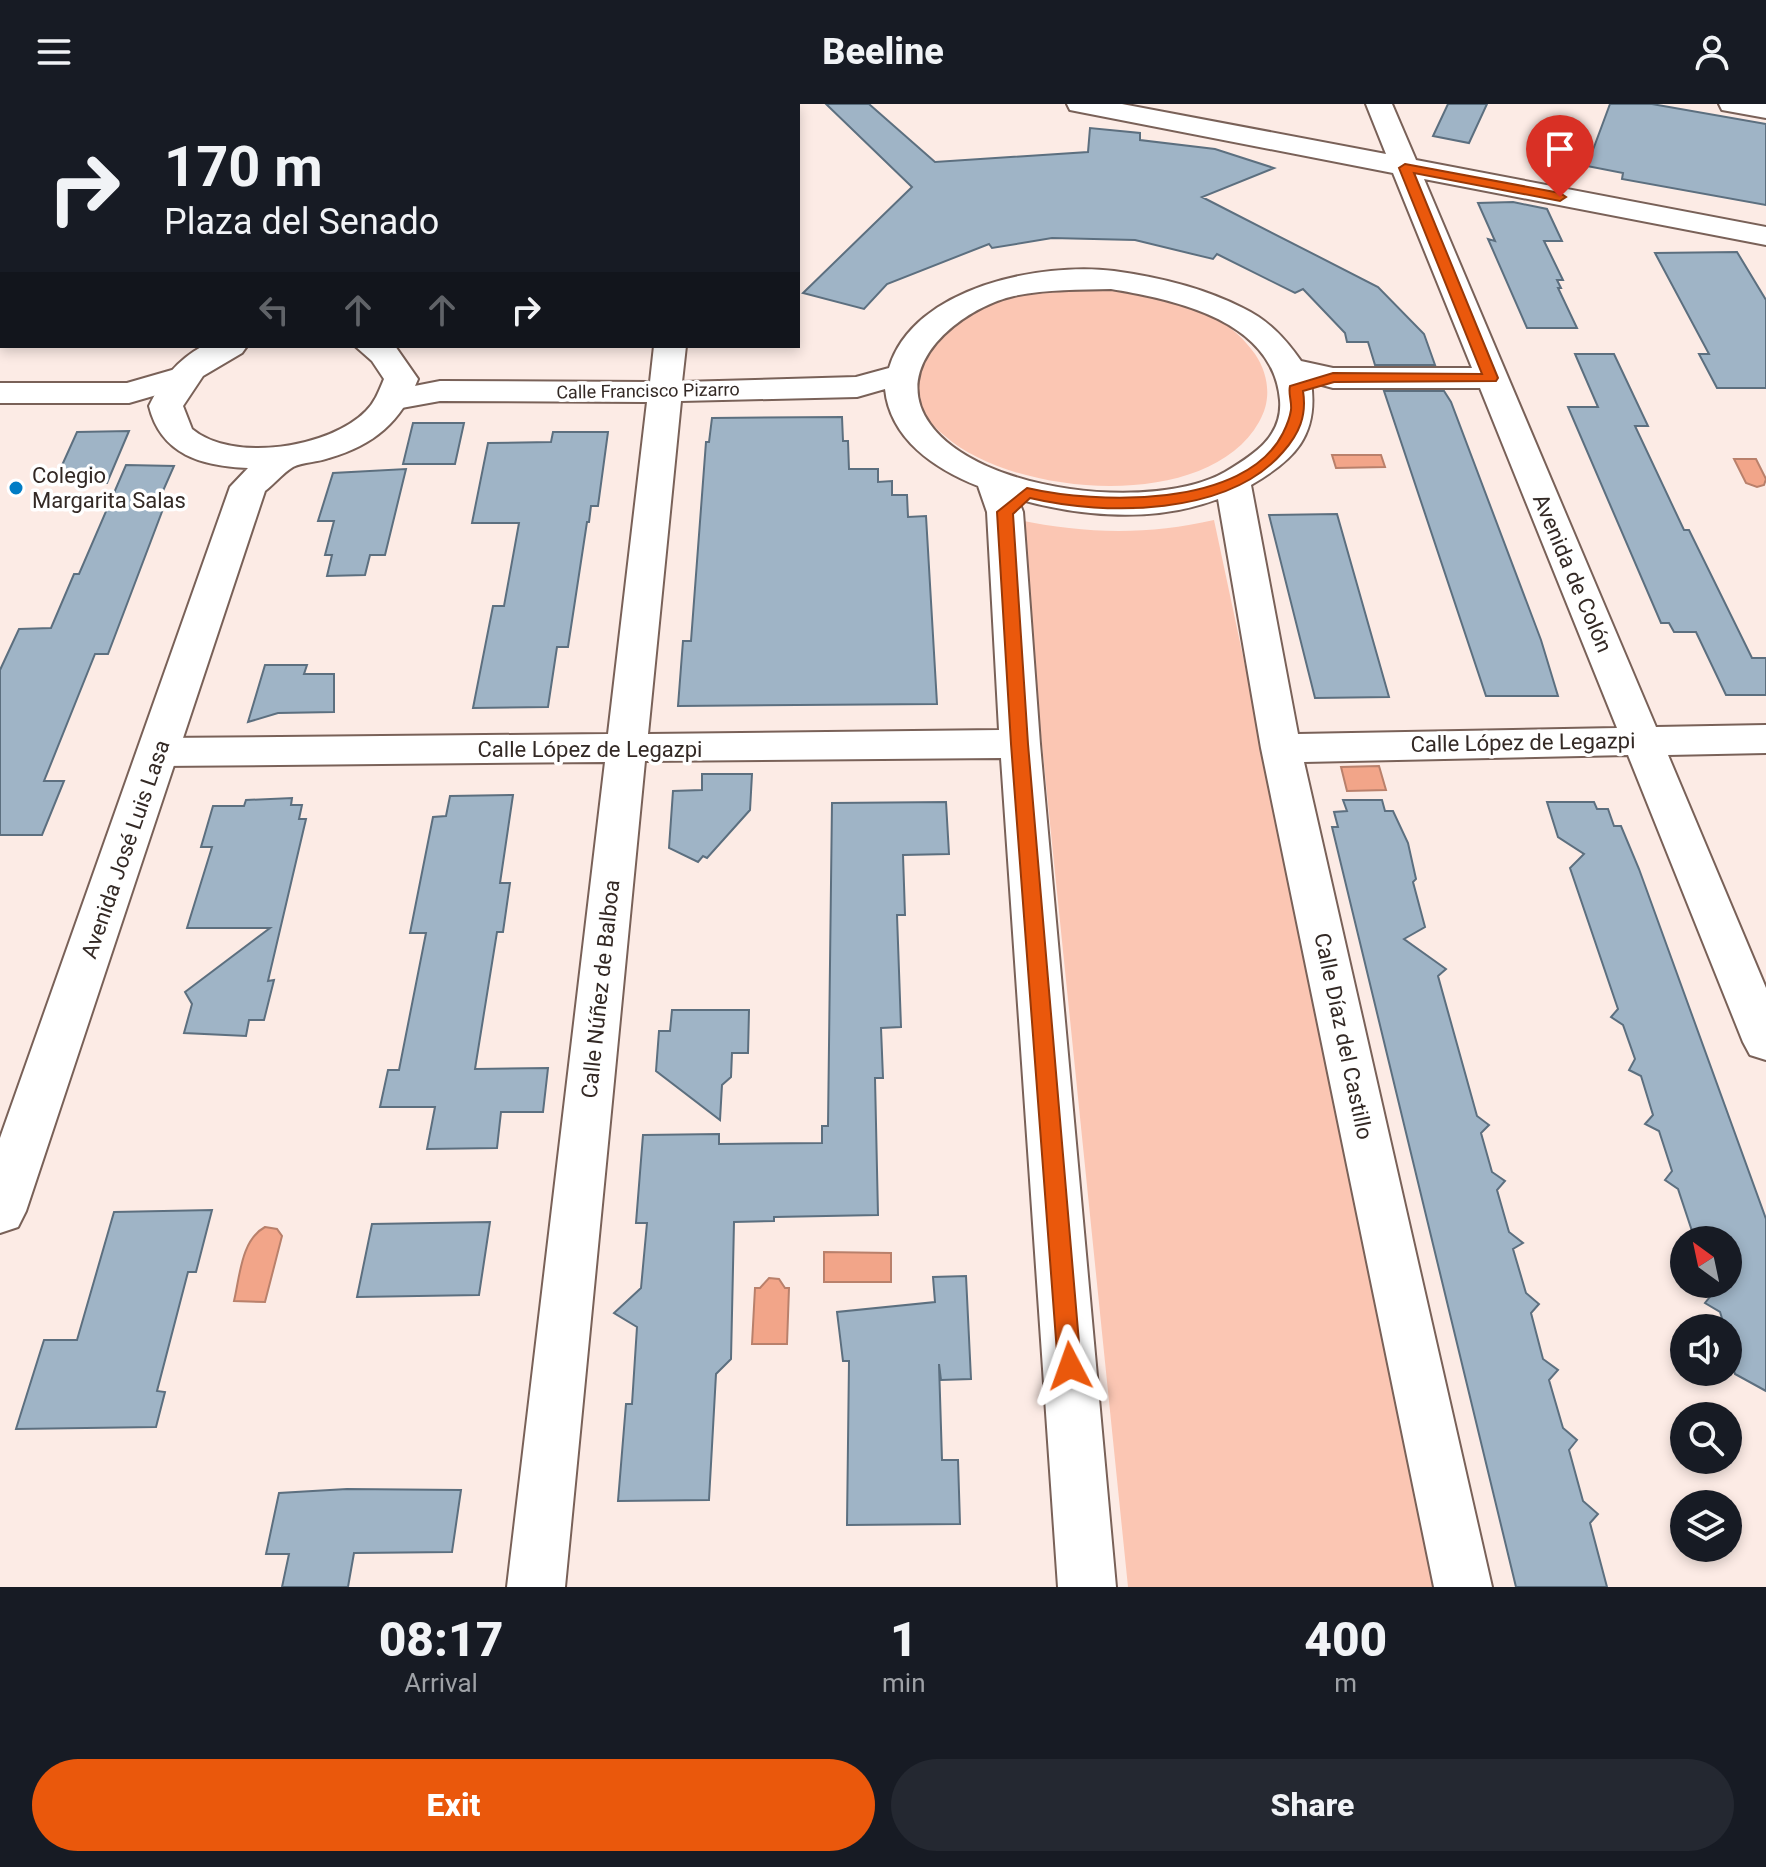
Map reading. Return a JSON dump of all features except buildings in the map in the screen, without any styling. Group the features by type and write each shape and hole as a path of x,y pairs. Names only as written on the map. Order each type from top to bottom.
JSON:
{"street":[{"path":"1080,104 1766,236"},
{"name":"Avenida de Colón","path":"1379,104 1766,1042"},
{"path":"1732,104 1766,110"},
{"path":"1111,280 1174,291 1230,312 1272,343 1293,379 1299,409 1289,436 1267,462 1233,483 1178,500 1113,504 1009,496 950,462 914,427 901,386 909,351 939,318 987,294 1046,281 1111,280"},
{"path":"0,393 172,392 208,356 226,348"},
{"path":"172,392 174,431 193,446 220,456 239,472 332,447 364,430 398,389 384,354 375,348"},
{"name":"Calle Núñez de Balboa","path":"536,1587 670,348"},
{"path":"1293,379 1491,378"},
{"name":"Calle Francisco Pizarro","path":"398,389 665,392 901,386"},
{"name":"Avenida José Luis Lasa","path":"0,1211 159,752 239,472"},
{"name":"Calle Díaz del Castillo","path":"1233,483 1281,748 1463,1587"},
{"path":"1009,496 1020,744 1087,1587"},
{"name":"Calle López de Legazpi","path":"1281,748 1766,739"},
{"name":"Calle López de Legazpi","path":"159,752 1020,744"}],"shaded area":[{"path":"1062,286 1140,293 1193,307 1217,318 1238,334 1255,354 1263,370 1267,396 1259,422 1234,451 1198,471 1155,483 1109,486 1061,482 1016,472 976,457 945,436 926,416 915,391 918,370 933,334 999,297"},
{"path":"1332,455 1381,455 1385,467 1336,468"},
{"path":"1734,459 1756,459 1766,479 1764,485 1757,487 1746,483"},
{"path":"1019,520 1068,528 1117,531 1165,528 1214,520 1441,1587 1128,1587"},
{"path":"1379,766 1386,790 1347,791 1341,767"},
{"path":"265,1227 277,1229 282,1236 265,1302 234,1301 246,1250"},
{"path":"824,1252 891,1253 891,1282 824,1282"},
{"path":"769,1278 779,1279 785,1288 789,1288 787,1344 752,1344 755,1288 760,1288"}],"place":[{"name":"Colegio Margarita Salas","path":"16,488"}],"route":[{"path":"1070,1366 1020,744 1005,512 1027,492 1060,500 1113,504 1178,500 1233,483 1267,462 1289,436 1299,409 1295,389 1333,378 1491,378 1405,168 1560,197"}]}
